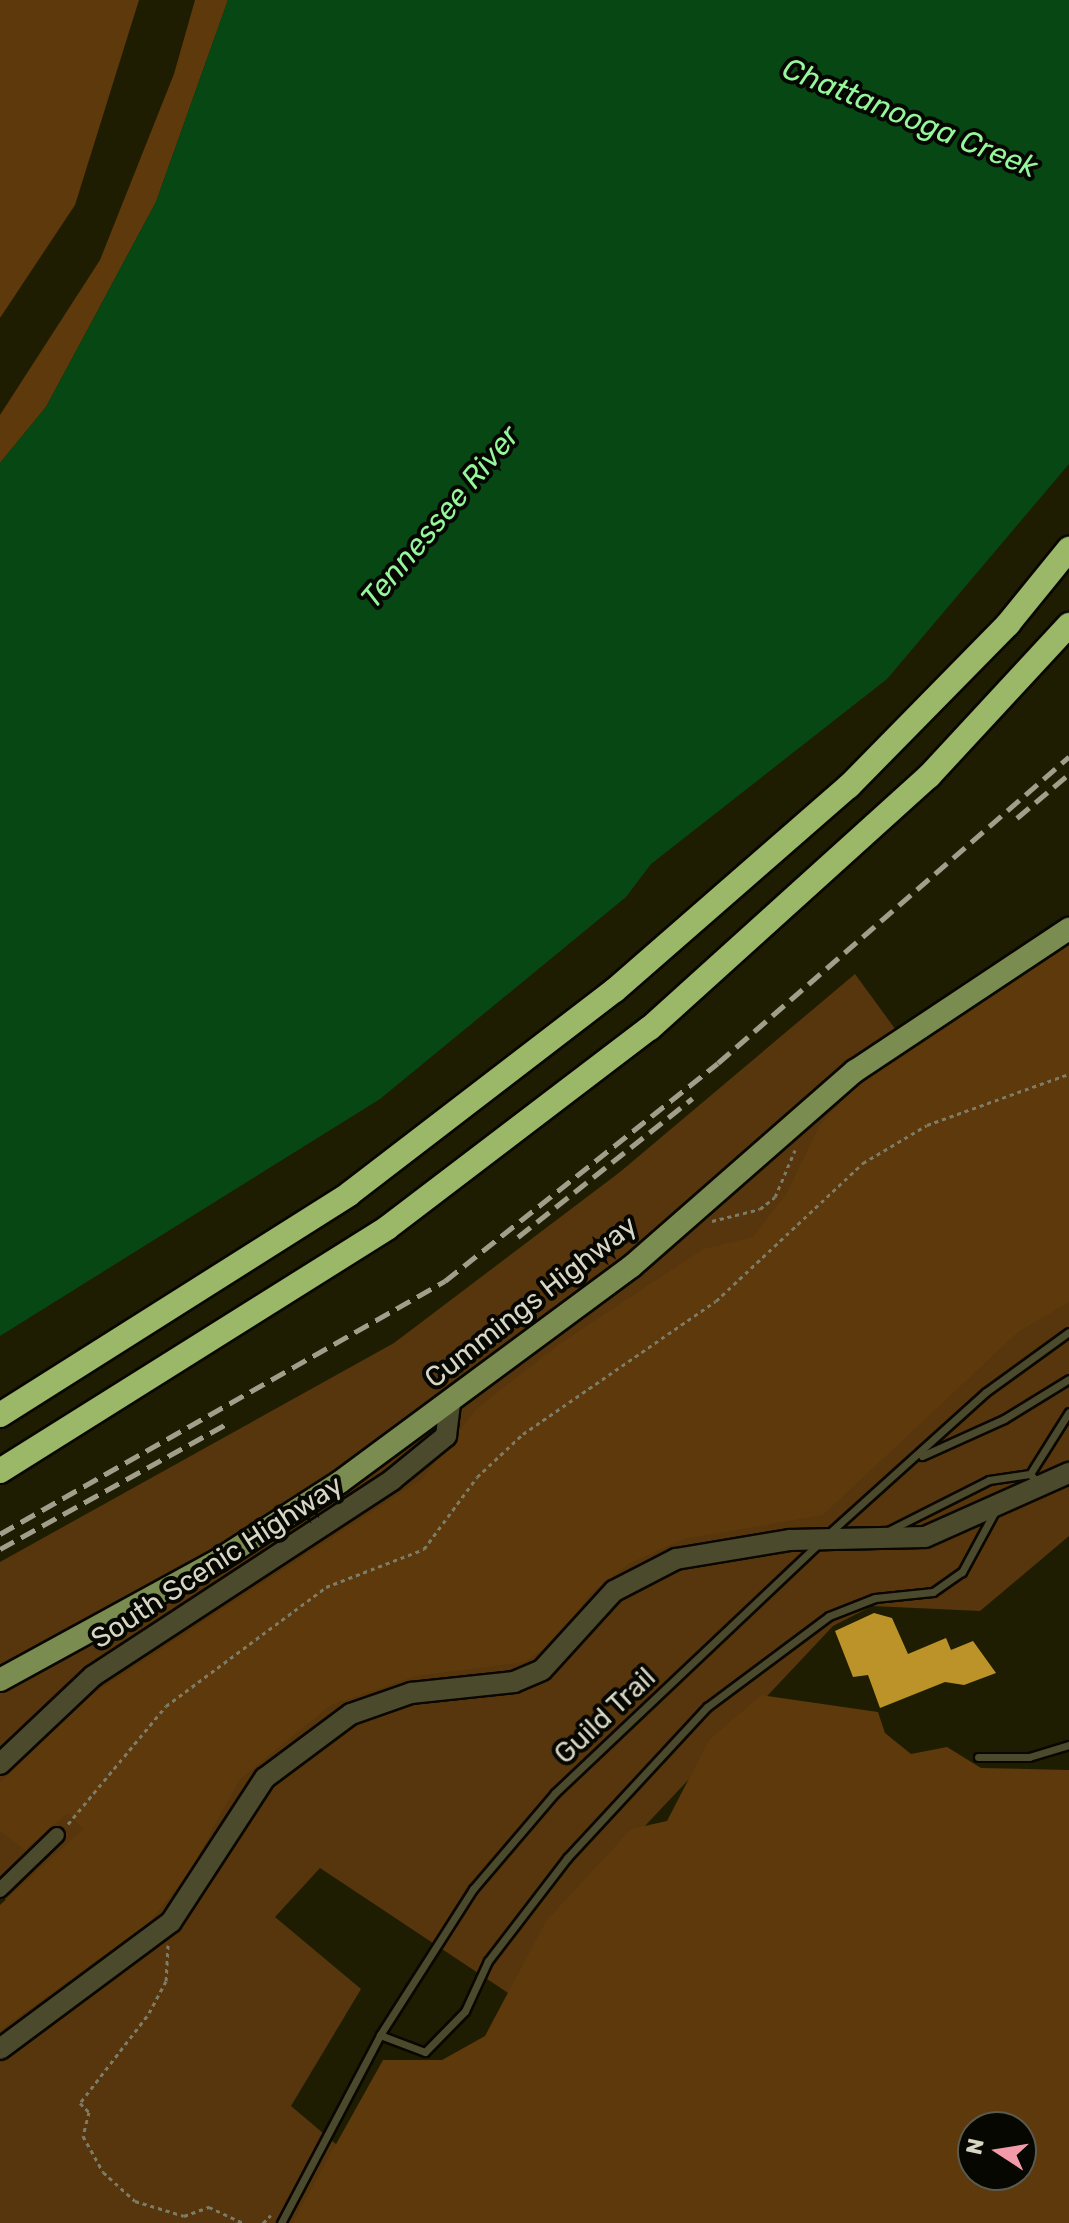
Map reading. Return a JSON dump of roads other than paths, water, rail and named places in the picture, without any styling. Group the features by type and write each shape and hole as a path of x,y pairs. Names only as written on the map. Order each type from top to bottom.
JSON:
{"highway":[{"path":"0,1415 349,1194 615,990 849,786 1008,624 1069,549"},
{"path":"0,1471 387,1228 650,1028 895,809 1069,625"}],"main road":[{"name":"Cummings Highway","path":"0,1680 219,1560 450,1405 632,1266 686,1213 800,1115 934,1014 1069,929"},
{"name":"South Scenic Highway","path":"0,1764 93,1676 402,1472 446,1436 450,1405"},
{"path":"0,2049 163,1929 265,1778 329,1726 411,1693 514,1682 542,1670 614,1591 658,1565 715,1549 825,1537 925,1537 997,1508 1035,1480 1069,1473"}],"street":[{"path":"0,1890 57,1835"}],"lane":[{"name":"Guild Trail","path":"281,2223 380,2035 473,1889 555,1793 825,1537 918,1458 986,1392 1069,1332"},
{"path":"918,1458 1004,1419 1069,1379"},
{"path":"876,1539 989,1480 1035,1480 1069,1412"},
{"path":"380,2035 425,2052 465,2011 488,1961 567,1858 707,1707 829,1616 875,1598 933,1592 962,1572 997,1508"},
{"path":"978,1757 1029,1757 1069,1745"}],"water":[{"path":"228,0 1069,0 1069,464 887,679 651,864 626,897 380,1099 0,1336 0,463 46,407 156,202"}],"railway":[{"path":"0,1534 445,1281 718,1063 1069,757"},
{"path":"1017,818 1069,774"},
{"path":"518,1237 693,1098"},
{"path":"0,1549 225,1425"}],"water label":[{"name":"Chattanooga Creek","path":"910,118"},
{"name":"Tennessee River","path":"440,517"}]}
